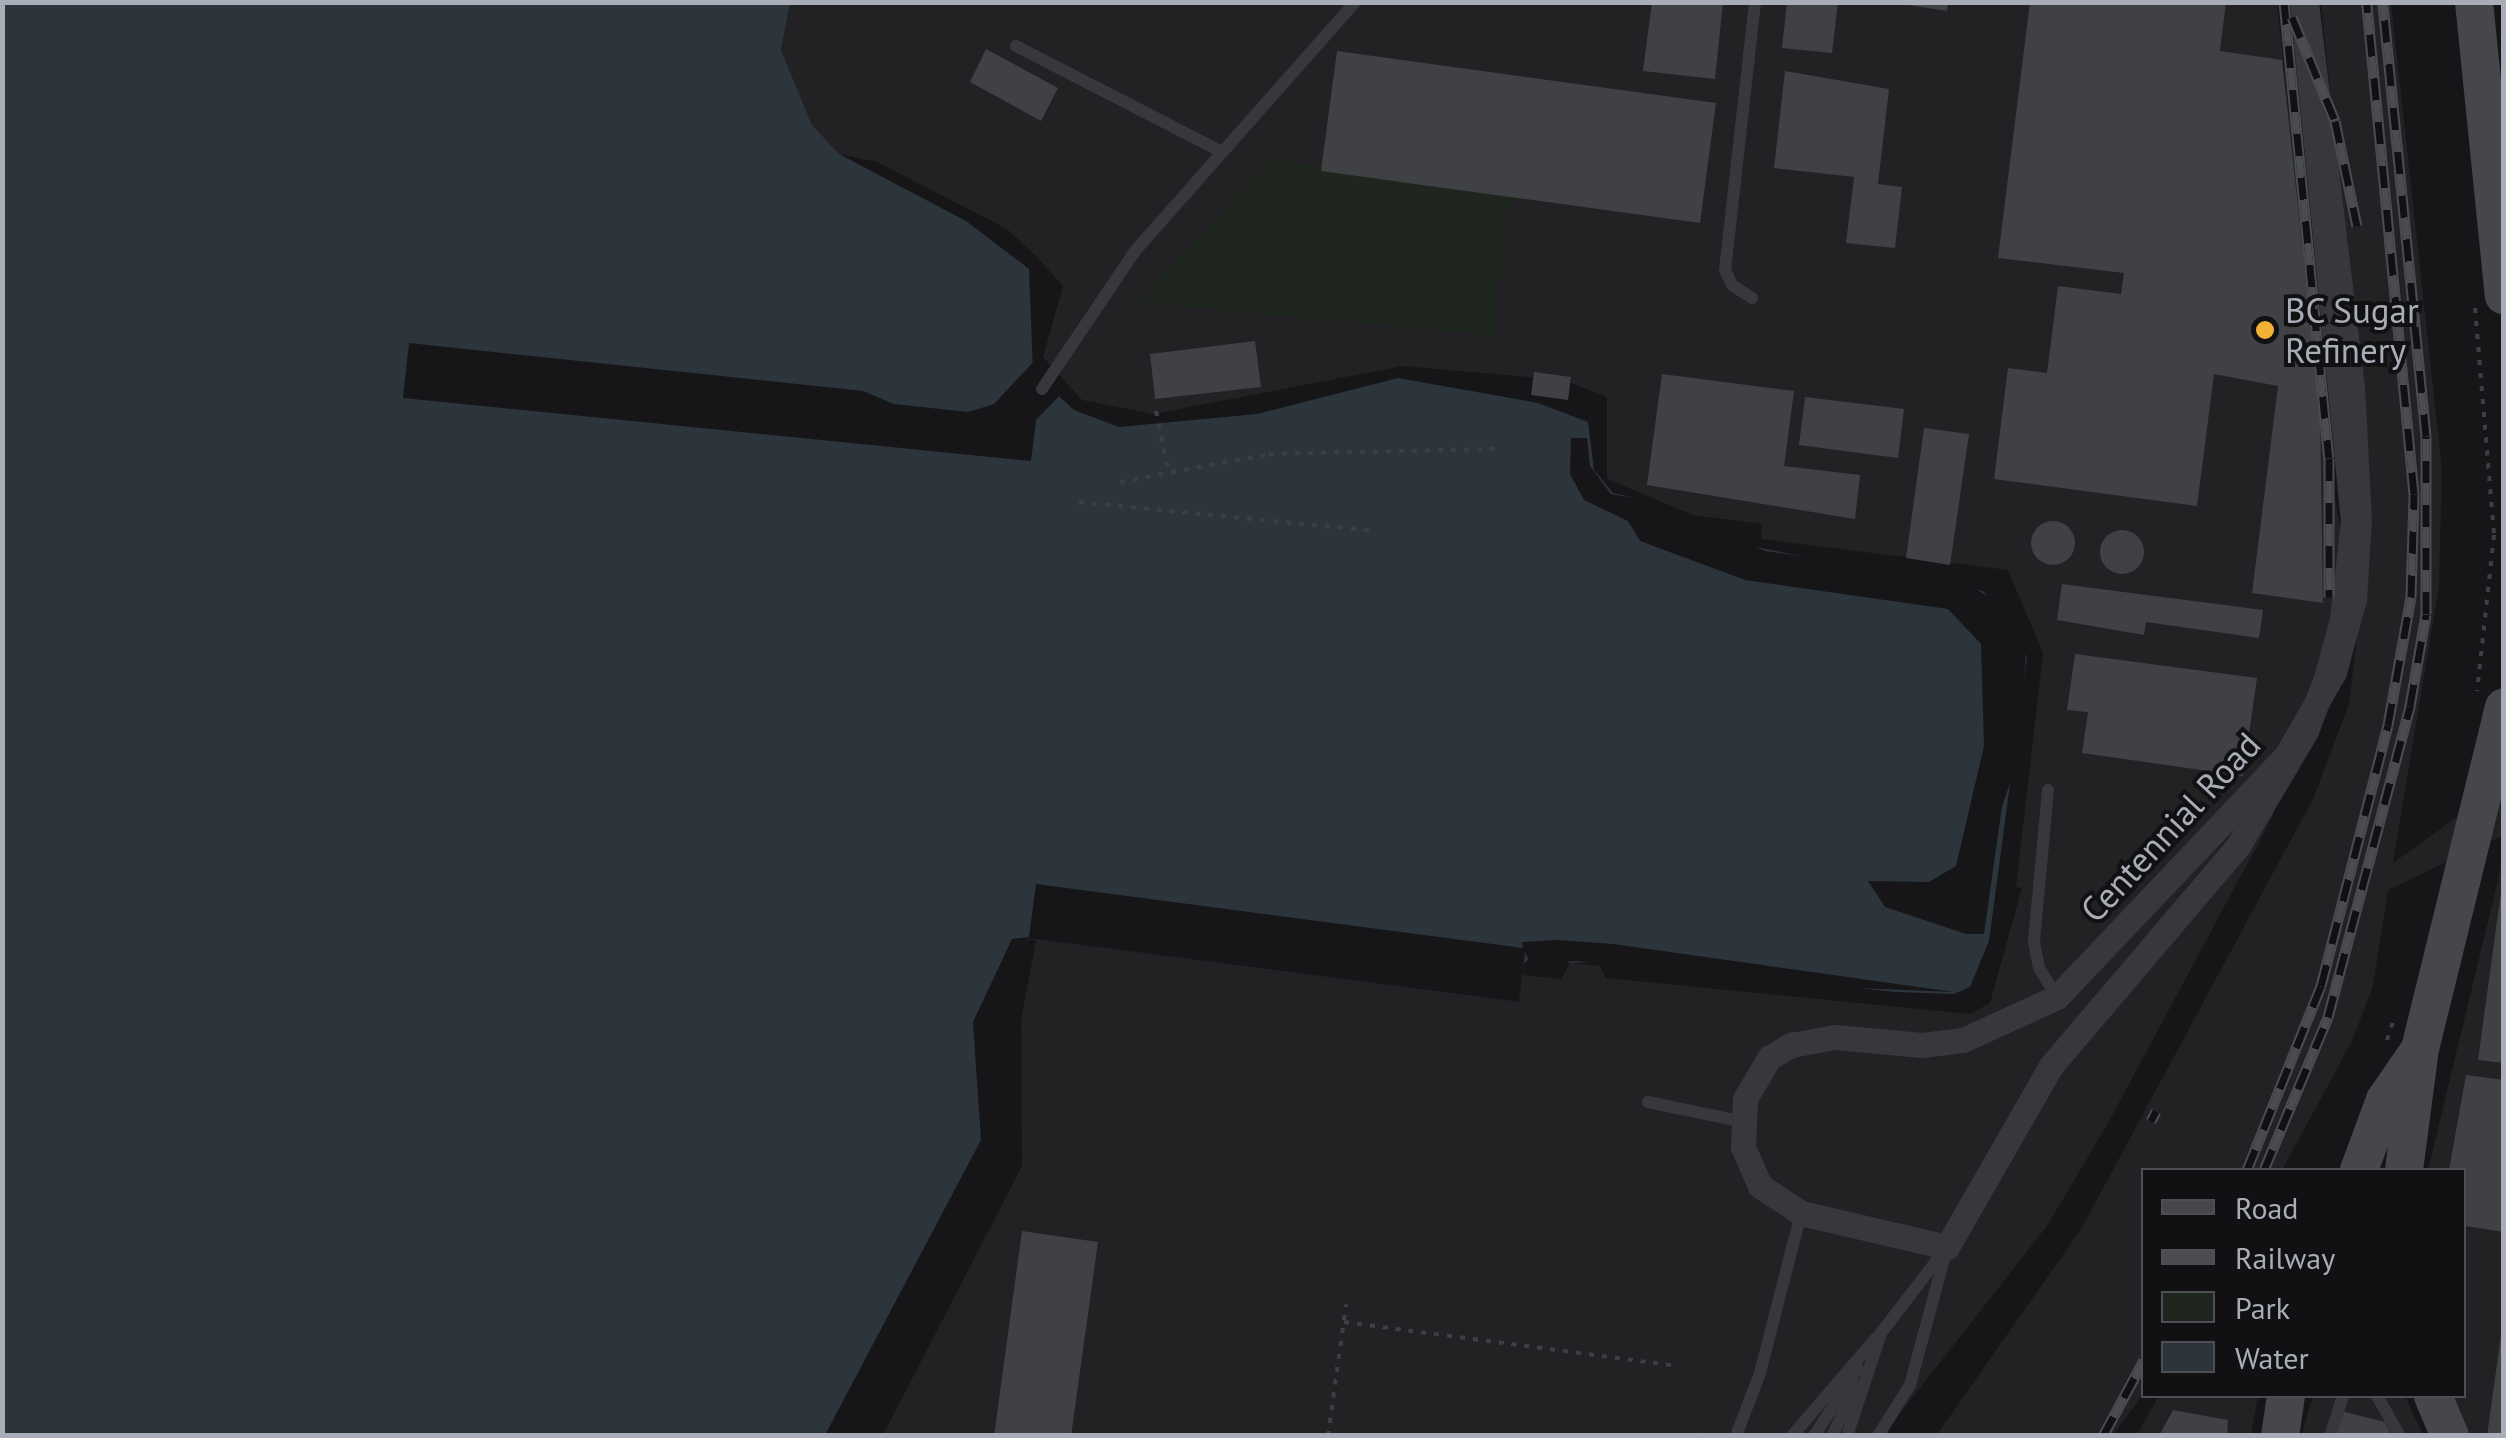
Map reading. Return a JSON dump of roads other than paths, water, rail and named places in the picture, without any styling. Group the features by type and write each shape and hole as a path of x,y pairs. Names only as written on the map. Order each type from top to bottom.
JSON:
{"main road":[{"path":"2474,2 2504,295"},
{"path":"2404,1168 2420,1049 2490,720"},
{"path":"2360,1168 2385,1100 2420,1049"},
{"path":"2433,1398 2450,1436"}],"street":[{"path":"1740,1121 1760,1186 1801,1213 1947,1247 2034,1092 2266,807 2306,732 2342,619 2353,521 2348,435 2304,2"},
{"name":"Centennial Road","path":"1740,1121 1754,1076 1790,1045 1835,1037 1922,1045 1962,1040 2057,996 2286,756 2334,672 2354,599 2359,520 2352,388 2304,2"}],"lane":[{"path":"1042,389 1136,252 1354,2"},
{"path":"1752,298 1732,286 1724,270 1756,2"},
{"path":"1016,46 1222,152"},
{"path":"2048,790 2034,942 2057,996"},
{"path":"1648,1102 1740,1121"},
{"path":"1736,1436 1764,1360 1801,1213"},
{"path":"1792,1436 1881,1333 1947,1247"},
{"path":"1878,1436 1910,1385 1947,1247"},
{"path":"1814,1436 1881,1333"},
{"path":"1832,1436 1881,1333"},
{"path":"1847,1436 1881,1333"},
{"path":"2330,1436 2342,1398"},
{"path":"2378,1398 2400,1436"}],"water":[{"path":"3,3 790,3 781,50 812,125 839,154 966,221 1029,269 1033,372 1074,410 1119,427 1257,414 1398,378 1538,403 1588,422 1594,470 1613,493 1651,502 1745,545 1983,591 2015,627 2027,657 1989,941 1970,987 1954,994 1895,992 1611,961 1570,963 1536,954 1523,964 1519,1002 1029,938 990,1015 985,1062 995,1135 840,1435 3,1436"}],"railway":[{"path":"2284,2 2329,458 2329,597"},
{"path":"2248,1168 2321,986 2388,725 2411,597 2414,494 2367,2"},
{"path":"2265,1168 2328,1017 2410,706 2426,614 2426,436 2383,2"},
{"path":"2292,17 2335,121 2357,226"},
{"path":"2151,1121 2156,1111"},
{"path":"2103,1436 2141,1366"}],"place":[{"name":"BC Sugar Refinery","path":"2265,330"}]}
